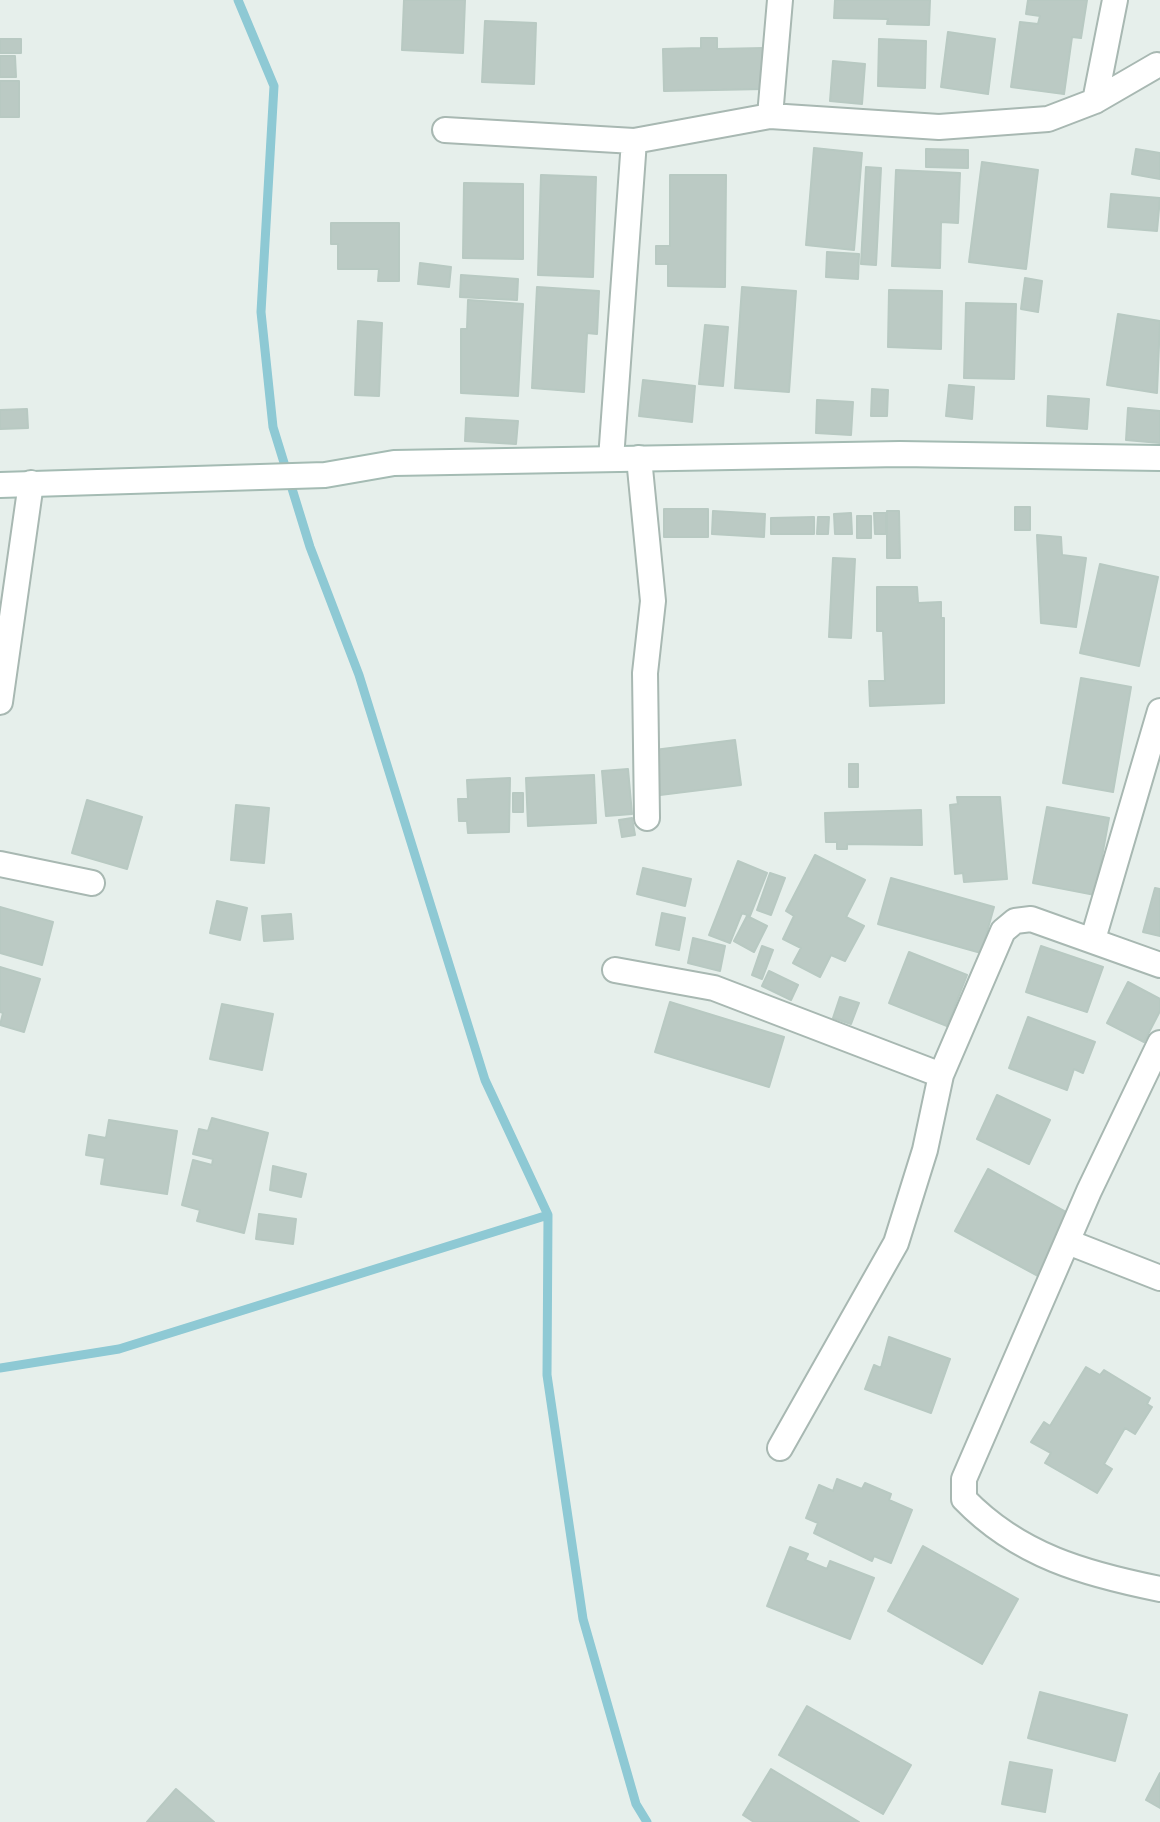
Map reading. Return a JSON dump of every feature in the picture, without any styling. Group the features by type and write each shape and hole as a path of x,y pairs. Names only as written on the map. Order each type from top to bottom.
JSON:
{"street":[{"path":"770,116 780,0"},
{"path":"1095,101 1115,0"},
{"path":"445,130 634,141 770,116 939,127 1048,119 1095,101 1157,65"},
{"path":"611,459 634,141"},
{"path":"0,485 325,475 394,463 900,454 1160,458"},
{"path":"639,458 653,601 645,673 647,818"},
{"path":"0,702 31,483"},
{"path":"1093,939 1160,711"},
{"path":"0,864 92,883"},
{"path":"780,1448 896,1243 925,1150 941,1075 1003,931 1015,921 1031,919 1160,965"},
{"path":"615,970 714,988 941,1075"},
{"path":"1160,1043 964,1479 964,1499 984,1520 1060,1564 1084,1574 1160,1589"},
{"path":"1068,1242 1160,1278"}],"building":[{"path":"404,0 465,0 463,53 402,50"},
{"path":"835,0 930,0 929,25 887,24 888,19 834,18"},
{"path":"1028,0 1087,0 1081,38 1072,37 1064,94 1011,87 1020,22 1038,24 1040,16 1026,14"},
{"path":"485,21 536,23 534,84 482,82"},
{"path":"948,32 995,39 988,94 941,87"},
{"path":"701,38 717,38 717,49 764,48 765,89 664,91 663,49 701,48"},
{"path":"0,39 21,39 21,53 0,53"},
{"path":"879,39 926,41 925,88 878,86"},
{"path":"0,56 15,56 16,77 0,77"},
{"path":"833,61 865,64 862,104 830,101"},
{"path":"0,81 19,81 19,117 0,117"},
{"path":"814,148 862,153 854,250 806,245"},
{"path":"926,149 968,150 968,168 926,167"},
{"path":"1136,149 1160,153 1160,179 1132,174"},
{"path":"982,162 1038,170 1026,269 969,262"},
{"path":"866,167 881,168 876,265 861,264"},
{"path":"896,170 960,173 958,223 941,222 940,268 892,266"},
{"path":"541,175 596,177 593,277 538,275"},
{"path":"670,175 726,175 725,287 668,286 668,264 656,264 656,246 670,246"},
{"path":"464,183 523,184 523,259 463,258"},
{"path":"1111,194 1160,198 1157,231 1108,227"},
{"path":"331,223 399,223 399,281 378,281 379,269 338,269 338,244 331,244"},
{"path":"827,252 859,254 858,279 826,277"},
{"path":"420,263 451,267 449,287 418,284"},
{"path":"461,275 518,279 517,300 460,297"},
{"path":"1025,278 1042,281 1038,312 1021,309"},
{"path":"537,287 599,291 597,334 587,333 584,392 532,388"},
{"path":"742,287 796,291 789,392 735,388"},
{"path":"889,290 942,291 941,349 888,347"},
{"path":"468,300 523,304 518,396 461,393 461,329 467,329"},
{"path":"966,303 1016,304 1014,379 964,378"},
{"path":"1118,314 1160,321 1157,393 1107,385"},
{"path":"358,321 382,323 379,396 355,395"},
{"path":"705,325 728,327 723,386 699,384"},
{"path":"643,380 695,386 692,422 639,416"},
{"path":"949,385 974,387 972,419 946,416"},
{"path":"872,389 888,390 887,416 871,416"},
{"path":"1048,396 1089,399 1087,429 1047,426"},
{"path":"817,400 853,402 851,435 816,433"},
{"path":"1128,408 1160,411 1160,443 1126,440"},
{"path":"27,409 28,428 0,429 0,410"},
{"path":"466,418 518,421 516,444 465,441"},
{"path":"1015,507 1030,507 1030,530 1015,530"},
{"path":"664,509 708,509 708,537 664,537"},
{"path":"713,511 765,514 764,537 712,534"},
{"path":"887,511 899,511 900,558 887,558"},
{"path":"851,513 852,534 835,534 834,514"},
{"path":"874,513 886,513 886,534 875,534"},
{"path":"857,516 871,516 871,538 857,538"},
{"path":"814,517 814,534 771,534 771,518"},
{"path":"818,517 829,517 828,534 817,534"},
{"path":"1037,535 1061,537 1062,555 1086,558 1076,627 1041,623"},
{"path":"833,558 855,559 851,638 829,637"},
{"path":"1100,564 1158,577 1139,666 1080,653"},
{"path":"877,587 917,587 918,603 941,602 941,618 944,618 944,703 870,706 869,681 885,681 883,631 877,631"},
{"path":"1081,678 1131,687 1113,792 1063,783"},
{"path":"735,740 741,785 660,795 654,750"},
{"path":"849,764 858,764 858,787 849,787"},
{"path":"628,769 632,814 606,816 602,771"},
{"path":"594,775 596,823 528,826 526,778"},
{"path":"510,778 509,832 468,833 467,821 459,821 458,799 468,799 467,780"},
{"path":"513,793 523,793 523,812 513,812"},
{"path":"957,797 1000,797 1007,879 964,882 963,873 955,874 950,805 958,804"},
{"path":"87,800 142,817 127,869 72,853"},
{"path":"236,805 269,808 264,863 231,860"},
{"path":"1047,807 1109,818 1095,895 1033,883"},
{"path":"921,810 922,845 847,844 847,849 837,849 837,842 826,842 825,813"},
{"path":"632,818 635,835 622,837 619,820"},
{"path":"815,855 865,880 846,917 864,926 845,961 831,955 820,977 793,963 801,948 783,939 794,916 786,911"},
{"path":"738,861 767,873 750,916 742,913 730,943 709,935"},
{"path":"643,868 691,879 685,906 637,894"},
{"path":"770,873 785,878 771,915 757,910"},
{"path":"891,878 994,907 981,953 878,924"},
{"path":"1155,888 1160,889 1160,936 1143,932"},
{"path":"217,901 247,908 240,940 210,933"},
{"path":"0,907 53,922 42,965 0,953"},
{"path":"662,913 685,918 679,950 656,945"},
{"path":"291,914 293,939 264,941 262,916"},
{"path":"747,916 767,926 754,952 734,941"},
{"path":"693,938 725,946 720,971 688,963"},
{"path":"762,946 773,950 762,979 752,975"},
{"path":"1041,946 1103,967 1087,1012 1026,992"},
{"path":"909,952 967,975 947,1026 889,1003"},
{"path":"0,967 40,979 24,1032 0,1025 3,1013 0,1012"},
{"path":"769,971 798,985 791,1000 762,986"},
{"path":"1128,982 1160,999 1160,1011 1144,1042 1107,1023"},
{"path":"840,997 859,1003 851,1024 833,1018"},
{"path":"670,1002 784,1037 769,1087 655,1052"},
{"path":"222,1004 273,1014 262,1070 210,1059"},
{"path":"1028,1017 1095,1042 1083,1073 1074,1069 1067,1090 1009,1068"},
{"path":"997,1095 1050,1120 1029,1164 977,1139"},
{"path":"212,1118 268,1133 244,1233 197,1221 200,1210 182,1205 193,1160 212,1165 213,1159 193,1154 199,1129 208,1131"},
{"path":"109,1120 177,1131 167,1194 101,1184 105,1158 86,1155 89,1135 106,1138"},
{"path":"273,1166 306,1174 301,1197 270,1190"},
{"path":"988,1169 1073,1216 1040,1277 955,1231"},
{"path":"259,1214 296,1219 293,1244 256,1239"},
{"path":"889,1337 950,1359 931,1413 865,1389 874,1365 881,1368"},
{"path":"1086,1367 1100,1375 1104,1370 1150,1398 1147,1404 1152,1407 1135,1434 1125,1428 1104,1464 1112,1469 1097,1493 1045,1463 1051,1453 1031,1442 1044,1422 1050,1426"},
{"path":"837,1479 862,1489 865,1483 891,1494 889,1500 912,1510 891,1563 874,1556 872,1561 814,1533 818,1523 806,1518 819,1485 833,1491"},
{"path":"923,1546 1018,1599 982,1664 888,1611"},
{"path":"790,1547 808,1554 805,1560 827,1569 830,1561 874,1578 850,1639 767,1606"},
{"path":"1040,1692 1127,1715 1115,1761 1028,1738"},
{"path":"807,1706 911,1765 883,1814 779,1755"},
{"path":"1010,1762 1052,1770 1045,1812 1002,1804"},
{"path":"771,1769 859,1822 754,1822 743,1815"},
{"path":"1160,1773 1160,1808 1146,1800"},
{"path":"176,1789 214,1822 147,1822"}],"waterway":[{"path":"238,0 274,86 261,312 273,427 310,547 359,675 485,1080 548,1215 547,1375 583,1619 636,1804 647,1822"},
{"path":"0,1368 119,1349 548,1215"}]}
